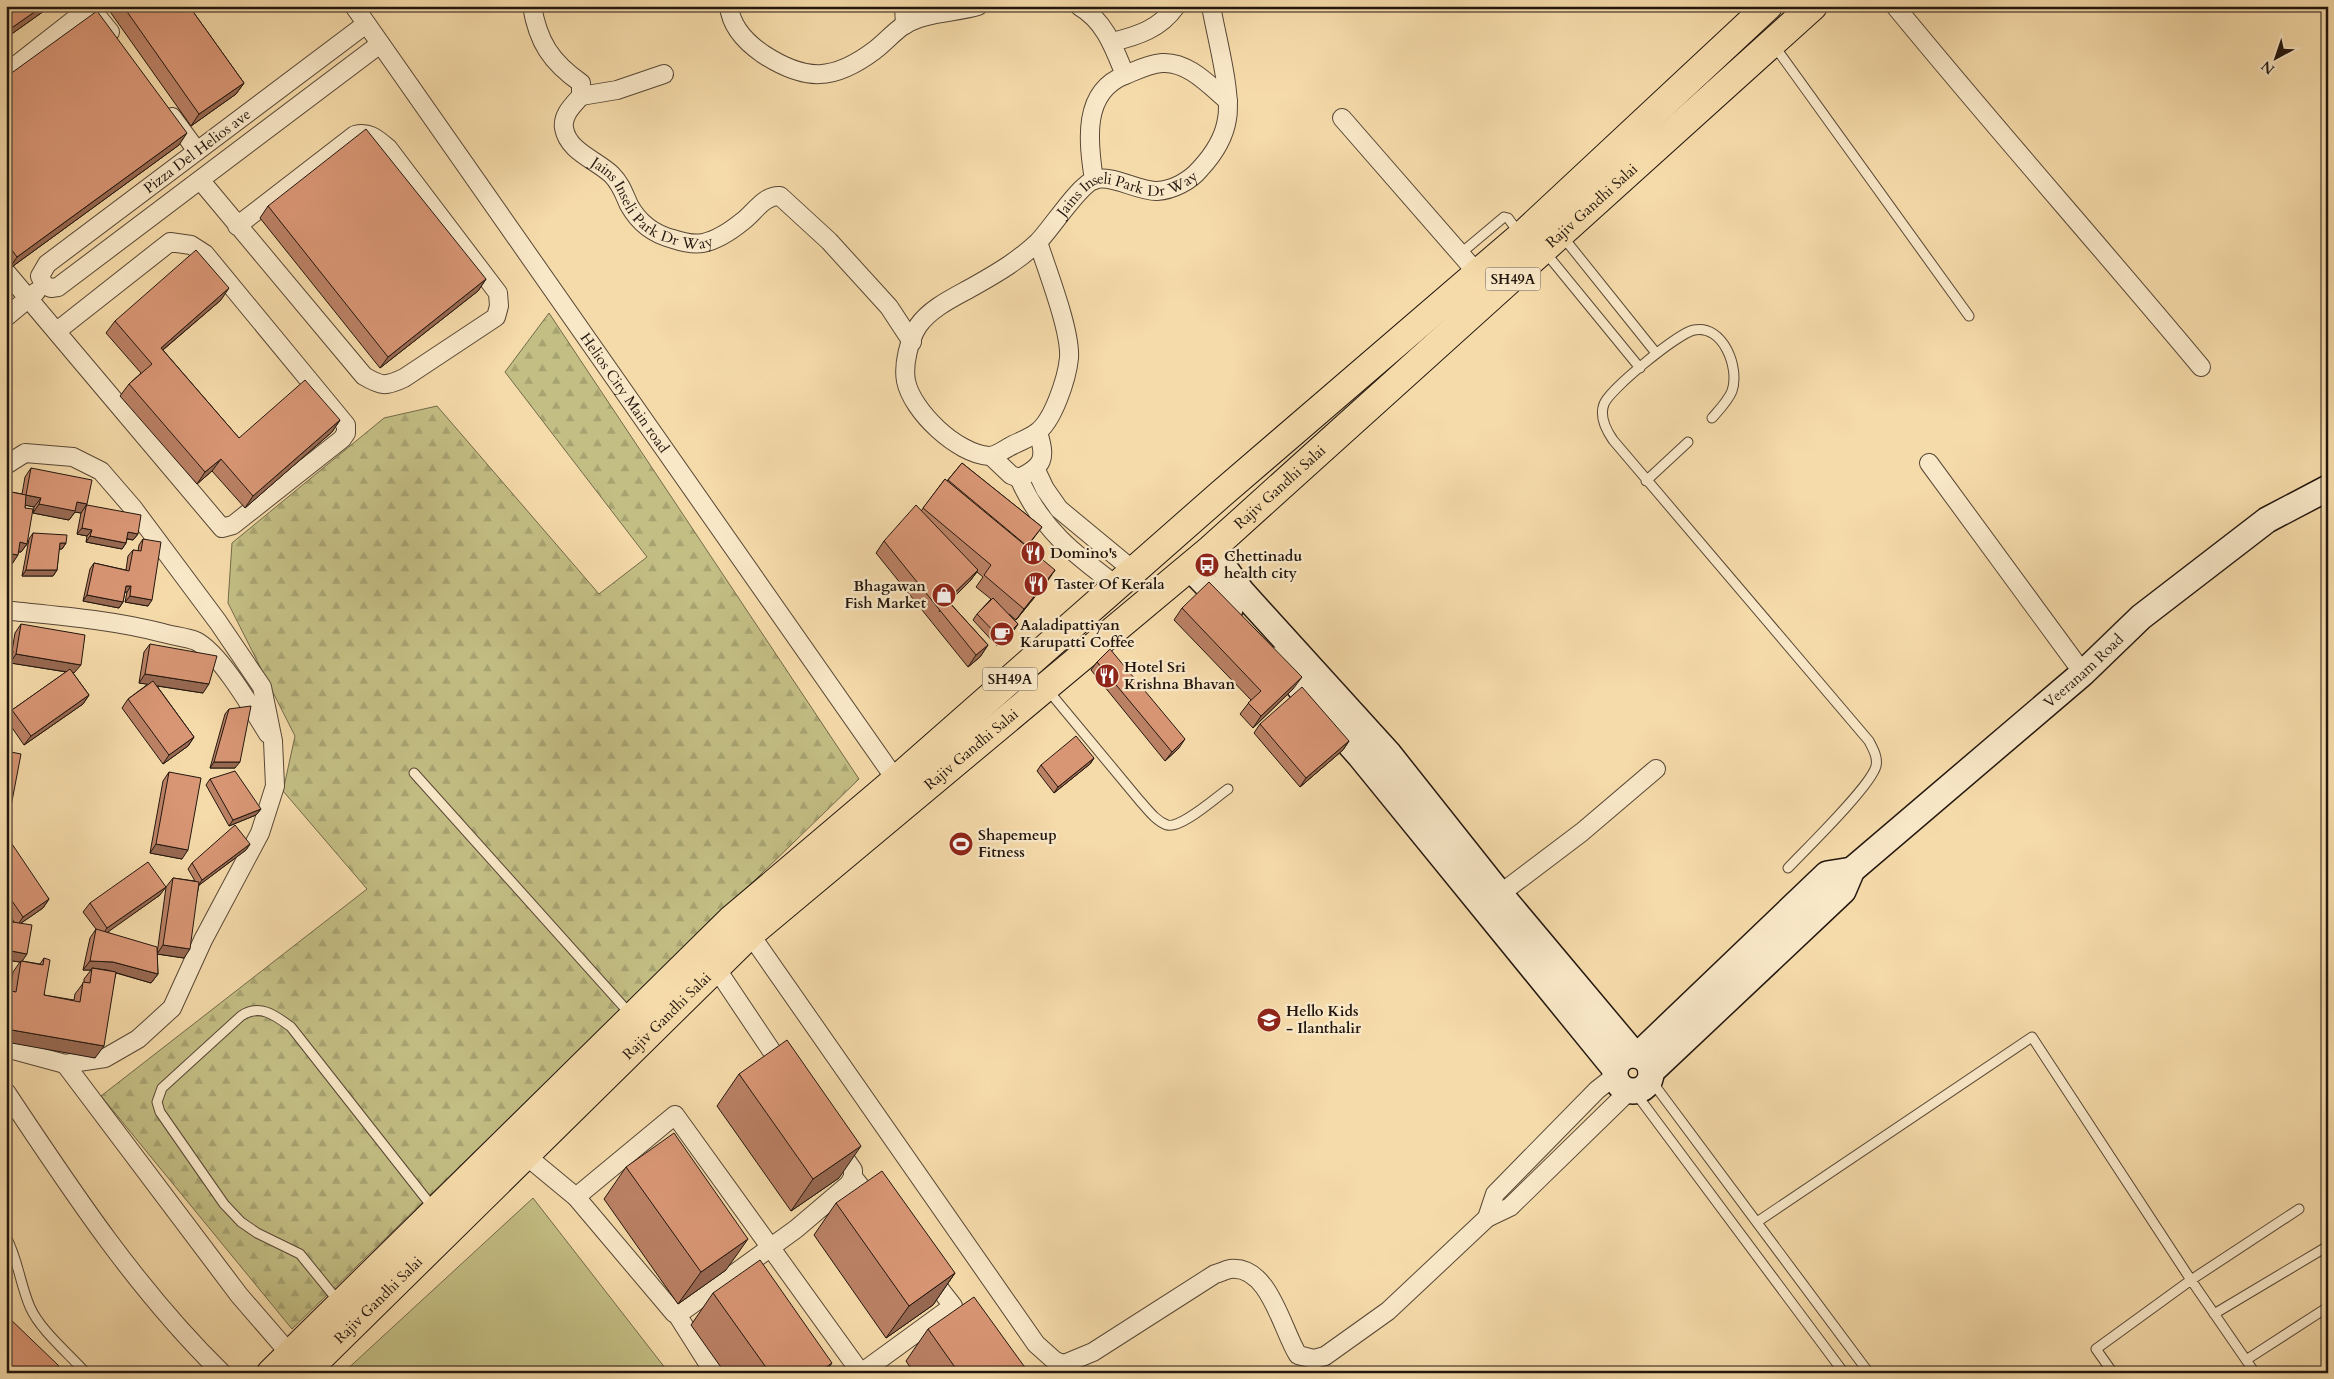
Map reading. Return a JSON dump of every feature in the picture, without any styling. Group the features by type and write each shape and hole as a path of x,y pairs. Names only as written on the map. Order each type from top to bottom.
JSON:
{"main road":[{"name":"Rajiv Gandhi Salai","path":"297,1363 341,1304 436,1211 515,1147 569,1113 750,934 1211,549 1542,233 1768,6"},
{"name":"Rajiv Gandhi Salai","path":"272,1373 297,1363 515,1147 632,1017 731,920 896,780 1478,274 1542,233 1772,43 1813,6"}],"street":[{"name":"Helios City Main road","path":"354,6 896,780"},
{"path":"532,6 541,39 554,61 581,83 581,96 617,90 664,74"},
{"path":"729,6 730,12 744,40 781,65 802,74 824,74 861,60 905,25 922,18 978,6"},
{"path":"904,6 905,25"},
{"path":"1078,6 1097,19 1112,42 1125,75"},
{"path":"1112,42 1136,36 1156,26 1176,6"},
{"name":"Jains Inseli Park Dr Way","path":"991,456 964,448 950,439 924,414 913,399 905,373 912,342 918,326 935,310 1019,259 1038,242 1083,188 1094,180 1103,179 1156,191 1175,187 1195,175 1220,142 1227,119 1228,101 1211,6"},
{"path":"1895,6 1966,93 2068,209 2201,367"},
{"path":"6,73 85,11 93,11 99,17 122,49"},
{"name":"Pizza Del Helios ave","path":"366,24 47,264 40,276 44,285 51,288 58,287 201,181 380,44"},
{"path":"1094,180 1089,146 1093,112 1099,93 1106,85 1148,65 1172,63 1198,76 1228,101"},
{"name":"Jains Inseli Park Dr Way","path":"581,96 567,112 564,128 571,143 613,175 622,188 629,205 640,221 651,231 684,243 703,243 726,233 745,220 765,200 774,196 780,196 829,240 889,307 912,342"},
{"path":"162,104 197,151"},
{"path":"1342,118 1478,274"},
{"path":"201,181 238,226 364,376 378,385 390,384 404,378 496,317 499,306 498,293 388,148 375,137 364,133 355,135 238,226"},
{"path":"6,272 57,330 217,525 222,528 233,525 342,439 346,433 346,425 334,410 205,254 191,245 170,242 57,330"},
{"path":"1038,242 1067,337 1069,358 1065,378 1054,408 1038,432 991,456 1011,475 1019,478 1036,470 1041,462 1043,447 1038,432"},
{"path":"6,316 44,285"},
{"path":"6,464 25,453 73,457 101,471 133,508 212,614 262,687 273,741 275,786 260,833 203,940 172,1008 138,1039 104,1058 65,1064 6,1048"},
{"path":"1929,463 2084,673"},
{"path":"1036,470 1045,489 1059,509 1125,579"},
{"path":"1019,478 1029,502 1041,519 1074,553 1125,579"},
{"name":"Veeranam Road","path":"1628,1078 1827,874 1852,870 2084,673 2141,617 2267,520 2328,488"},
{"path":"1211,549 1242,592 1370,749 1628,1078"},
{"path":"1189,567 1370,749"},
{"path":"6,612 88,618 139,627 196,642 212,654 227,672 273,741"},
{"path":"1500,894 1582,832 1656,769"},
{"path":"1470,875 1500,894 1628,1078"},
{"path":"750,934 1036,1344 1054,1361 1064,1364 1093,1352 1216,1274 1230,1269 1249,1273 1259,1280 1268,1293 1298,1355 1325,1364 1388,1311 1487,1218 1510,1207 1628,1078"},
{"path":"716,968 793,1083"},
{"path":"65,1064 239,1294 297,1363"},
{"path":"6,1092 64,1179 106,1237 187,1339 222,1373"},
{"path":"576,1197 675,1115 861,1373 953,1306 918,1260"},
{"path":"826,1131 853,1170 854,1177 883,1215"},
{"path":"643,1141 654,1156"},
{"path":"515,1147 576,1197 669,1310 676,1313 714,1373"},
{"path":"676,1313 680,1313 796,1229 849,1184 854,1177"},
{"path":"727,1256 749,1287"}],"lane":[{"path":"1772,43 1969,316"},
{"path":"1460,254 1504,217 1542,233 1656,353"},
{"path":"1542,233 1640,368"},
{"path":"1712,418 1727,400 1734,386 1733,362 1721,341 1703,330 1694,330 1656,353 1610,395 1604,405 1603,415 1604,427 1613,440 1869,741 1876,755 1876,764 1868,783 1788,868"},
{"path":"1646,481 1688,442"},
{"path":"1045,687 1156,819 1174,826 1184,821 1228,789"},
{"path":"414,773 632,1017"},
{"path":"341,1304 300,1254 257,1233 241,1222 224,1204 160,1112 157,1102 162,1088 247,1012 265,1011 291,1027 436,1211"},
{"path":"1757,1222 2032,1037 2191,1280 2255,1373"},
{"path":"1628,1078 1757,1222 1869,1373"},
{"path":"1628,1078 1844,1373"},
{"path":"2113,1373 2096,1349 2191,1280 2299,1209"},
{"path":"6,1237 16,1256 22,1285 31,1309 86,1373"},
{"path":"2214,1314 2328,1246"},
{"path":"2246,1360 2328,1307"}],"green space":[{"path":"549,313 859,779 292,1329 101,1096 367,889 283,791 295,736 228,603 232,543 384,418 437,406 599,594 647,557 505,372"},
{"path":"533,1198 669,1373 343,1373"}],"building":[{"path":"6,6 43,6 10,29 6,25"},
{"path":"123,6 189,6 244,83 199,114"},
{"path":"97,11 187,133 17,257 6,242 6,77"},
{"path":"366,129 486,279 388,357 268,206"},
{"path":"196,250 229,288 161,348 239,438 305,380 340,420 253,496 221,459 205,472 129,384 152,364 115,321"},
{"path":"962,463 1042,527 1027,546 948,480"},
{"path":"31,468 92,480 87,504 77,502 75,511 39,504 41,498 26,495"},
{"path":"945,479 1055,570 1024,609 984,575 991,565 923,508"},
{"path":"6,491 26,495 25,508 33,509 27,544 20,542 18,555 6,553"},
{"path":"87,505 141,515 138,534 128,532 126,543 90,536 92,530 82,528"},
{"path":"916,505 978,570 947,600 988,645 976,655 884,541"},
{"path":"33,533 67,535 66,543 60,543 57,570 26,570"},
{"path":"143,539 161,542 152,600 130,596 131,586 126,586 123,602 87,595 94,563 129,571 133,550 141,551"},
{"path":"1209,582 1302,677 1261,716 1248,703 1261,691 1182,608"},
{"path":"993,598 1018,624 1002,640 977,614"},
{"path":"21,624 85,635 81,665 16,654"},
{"path":"150,644 217,656 209,684 145,674"},
{"path":"1110,649 1185,739 1172,752 1097,662"},
{"path":"6,650 13,651 6,689"},
{"path":"70,669 89,695 31,736 12,710"},
{"path":"153,681 194,737 169,755 128,699"},
{"path":"1302,687 1349,741 1306,778 1260,724"},
{"path":"251,706 240,762 214,762 229,709"},
{"path":"1076,736 1094,758 1058,787 1041,765"},
{"path":"6,751 21,754 8,822 6,822"},
{"path":"235,771 261,809 233,820 210,779"},
{"path":"169,772 201,778 188,850 156,844"},
{"path":"235,825 250,844 202,880 192,863"},
{"path":"10,841 49,899 23,917 6,892 6,843"},
{"path":"148,862 166,887 107,928 90,903"},
{"path":"173,878 199,882 190,949 163,945"},
{"path":"6,921 32,925 27,954 6,950"},
{"path":"96,929 157,947 158,974 113,962 90,961"},
{"path":"44,958 50,960 44,995 80,1002 83,982 90,983 92,968 116,972 104,1046 6,1029 6,990 16,992 21,961 43,965"},
{"path":"787,1040 861,1146 813,1179 739,1074"},
{"path":"674,1133 748,1239 701,1272 626,1167"},
{"path":"882,1171 955,1273 909,1306 836,1203"},
{"path":"760,1260 832,1363 818,1373 770,1373 713,1293"},
{"path":"974,1297 1029,1373 959,1373 928,1329"},
{"path":"6,1315 59,1366 53,1373 6,1373"}],"place":[{"name":"Domino's","path":"1033,553"},
{"name":"Chettinadu health city","path":"1207,565"},
{"name":"Taster Of Kerala","path":"1036,584"},
{"name":"Bhagawan Fish Market","path":"944,595"},
{"name":"Aaladipattiyan Karupatti Coffee","path":"1002,634"},
{"name":"Hotel Sri Krishna Bhavan","path":"1107,676"},
{"name":"Shapemeup Fitness","path":"961,844"},
{"name":"Hello Kids - Ilanthalir","path":"1269,1020"}]}
